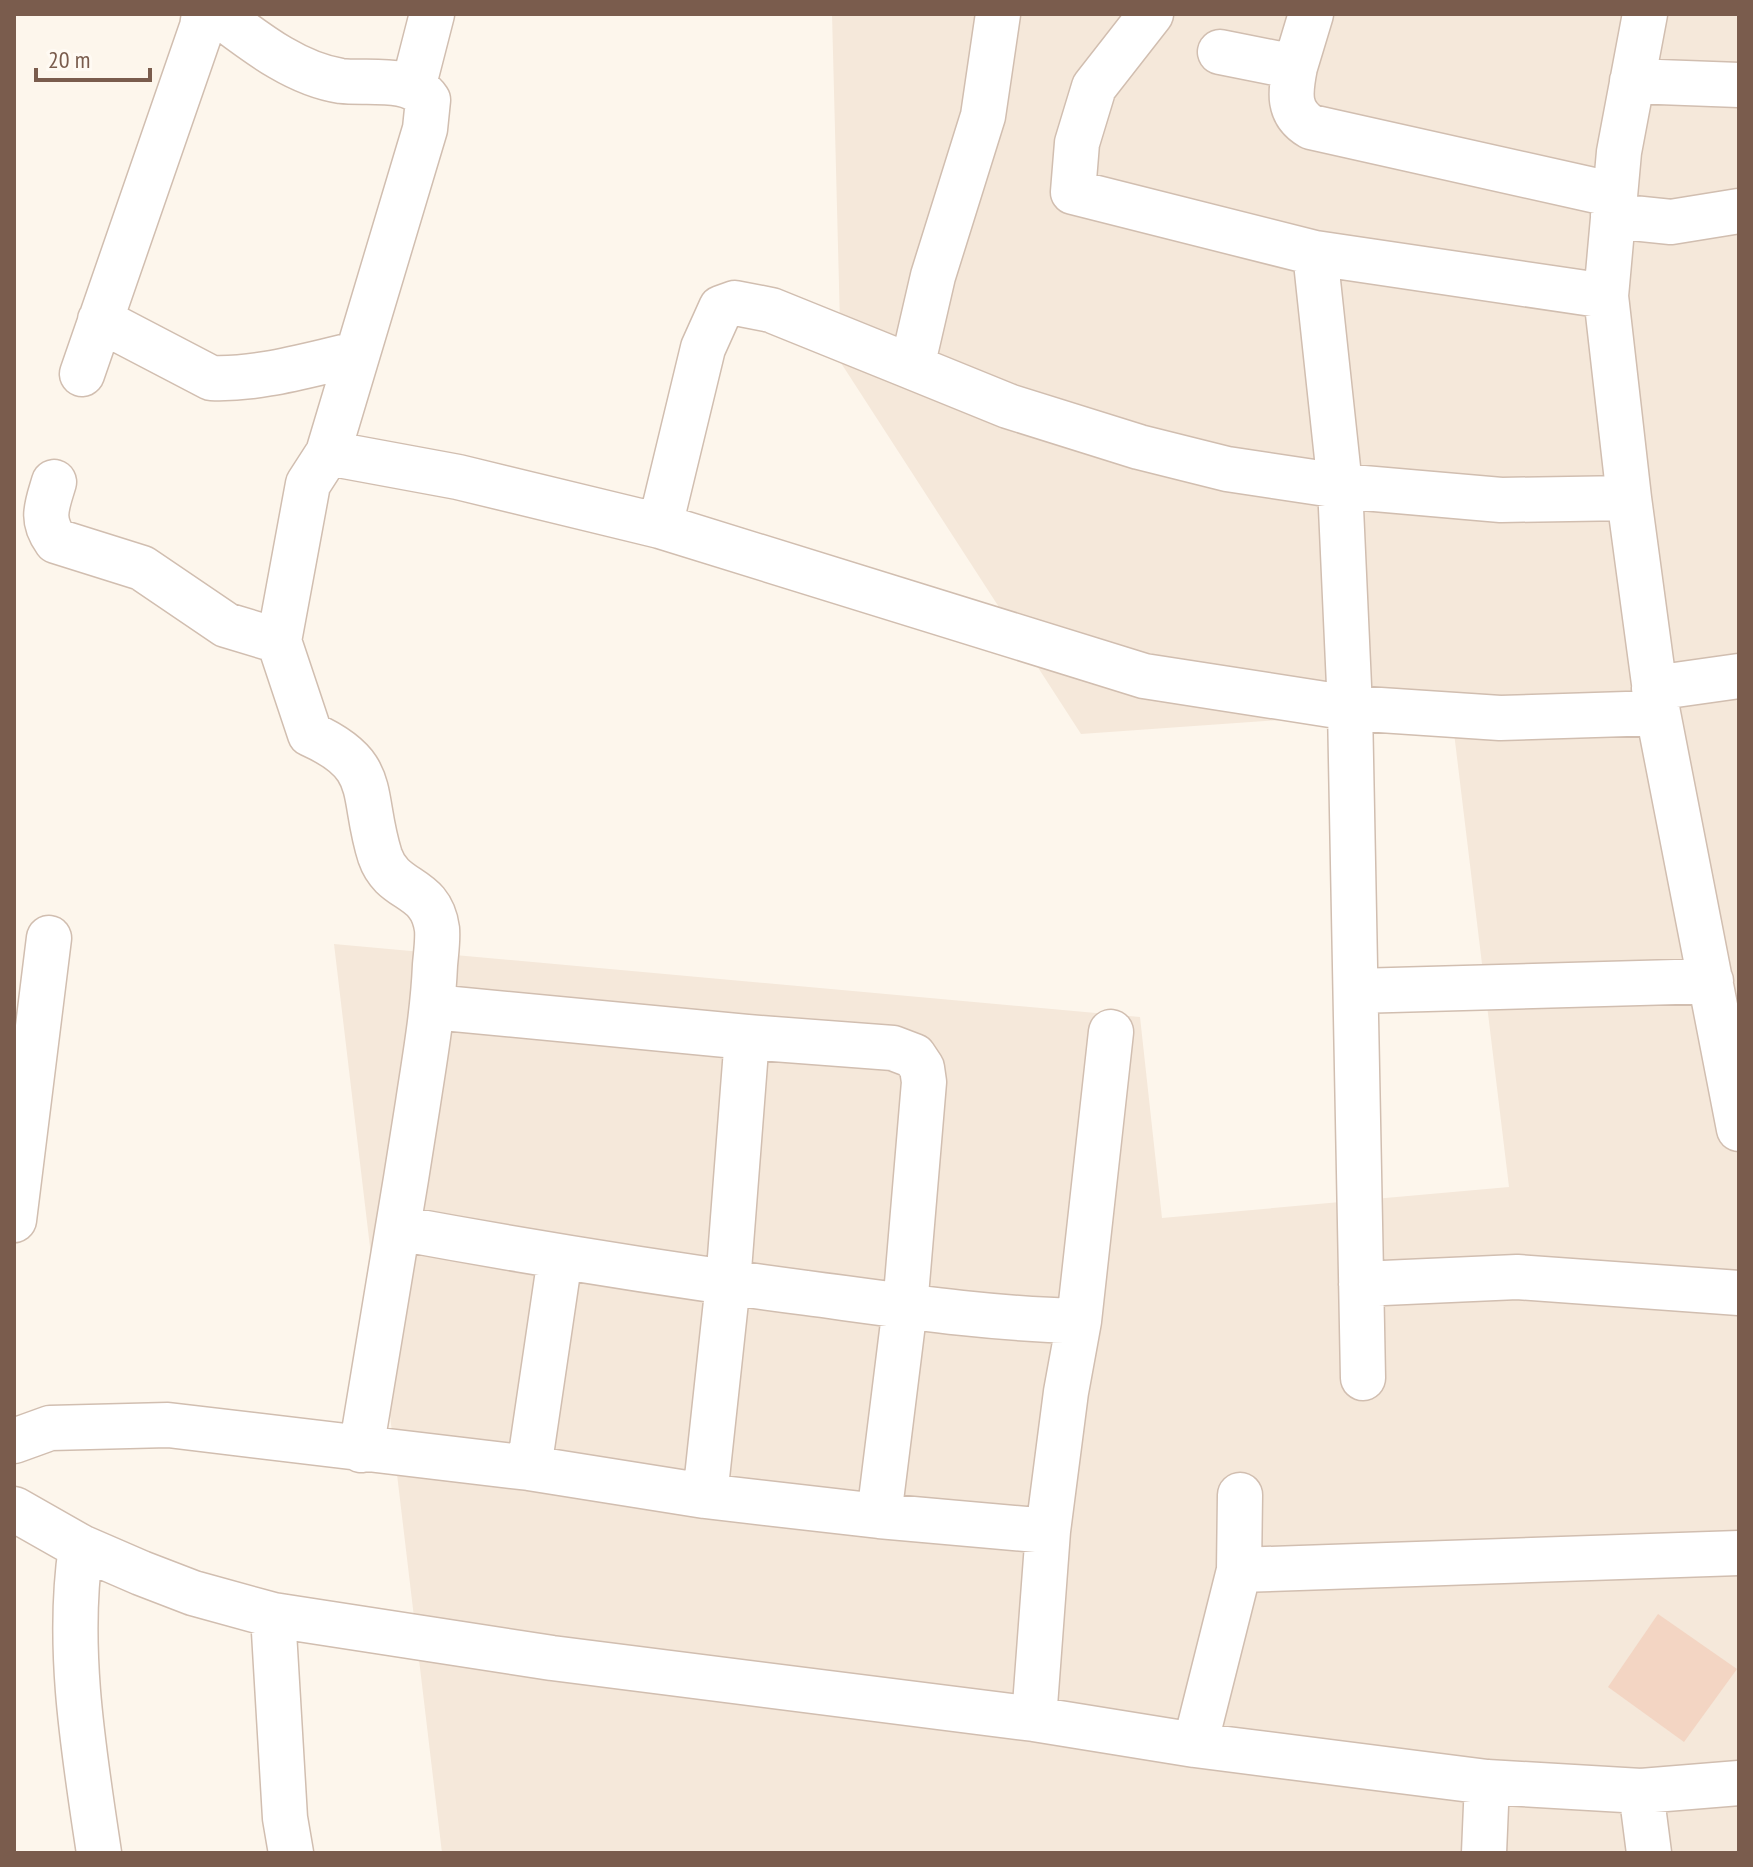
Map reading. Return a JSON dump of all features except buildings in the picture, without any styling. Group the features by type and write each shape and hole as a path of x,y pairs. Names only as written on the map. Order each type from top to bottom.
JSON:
{"street":[{"path":"82,374 204,14"},
{"path":"218,14 294,67 340,81 388,83 413,88 428,100 425,129 328,453 308,484 279,641 310,734 333,745 353,760 368,788 372,829 384,866 402,885 421,894 430,907 437,929 433,1007 361,1450"},
{"path":"413,88 432,14"},
{"path":"912,367 933,276 983,116 998,14"},
{"path":"1151,14 1094,87 1077,143 1073,192 1315,253 1606,296"},
{"path":"1311,14 1291,86 1298,119 1311,127 1671,222 1739,211"},
{"path":"1645,14 1619,152 1606,296 1656,700 1739,1129"},
{"path":"1220,52 1295,67"},
{"path":"1632,81 1739,85"},
{"path":"1315,253 1340,486 1350,708 1363,1378"},
{"path":"660,526 703,348 721,308 735,303 771,310 1008,406 1139,447 1227,469 1340,486 1501,500 1629,498"},
{"path":"100,320 211,378 267,374 357,354"},
{"path":"328,453 458,477 660,526 1144,676 1350,708 1500,718 1656,700 1739,676"},
{"path":"54,482 45,513 48,530 56,541 142,568 226,625 279,641"},
{"path":"15,1212 28,1007 49,938"},
{"path":"1356,991 1711,981"},
{"path":"433,1007 893,1048 914,1056 922,1068 923,1113 905,1307 879,1516"},
{"path":"1034,1719 1048,1531 1066,1392 1079,1321 1111,1032"},
{"path":"705,1496 728,1283 747,1037"},
{"path":"398,1228 560,1258 728,1283 1020,1320 1079,1321"},
{"path":"529,1468 560,1258"},
{"path":"1361,1284 1517,1277 1739,1293"},
{"path":"14,1441 50,1428 168,1425 529,1468 705,1496 1048,1531"},
{"path":"1195,1745 1239,1570 1240,1495"},
{"path":"14,1509 81,1547 193,1593 273,1615 552,1658 1034,1719 1195,1745 1487,1782 1641,1791 1739,1783"},
{"path":"81,1547 75,1586 81,1727 99,1853"},
{"path":"1239,1570 1739,1553"},
{"path":"273,1615 285,1818 291,1853"},
{"path":"1484,1853 1487,1782"},
{"path":"1641,1791 1649,1853"}],"shaded area":[{"path":"832,14 1739,14 1739,1853 442,1853 334,944 1140,1017 1162,1218 1509,1187 1451,708 1081,734 841,363"}]}
